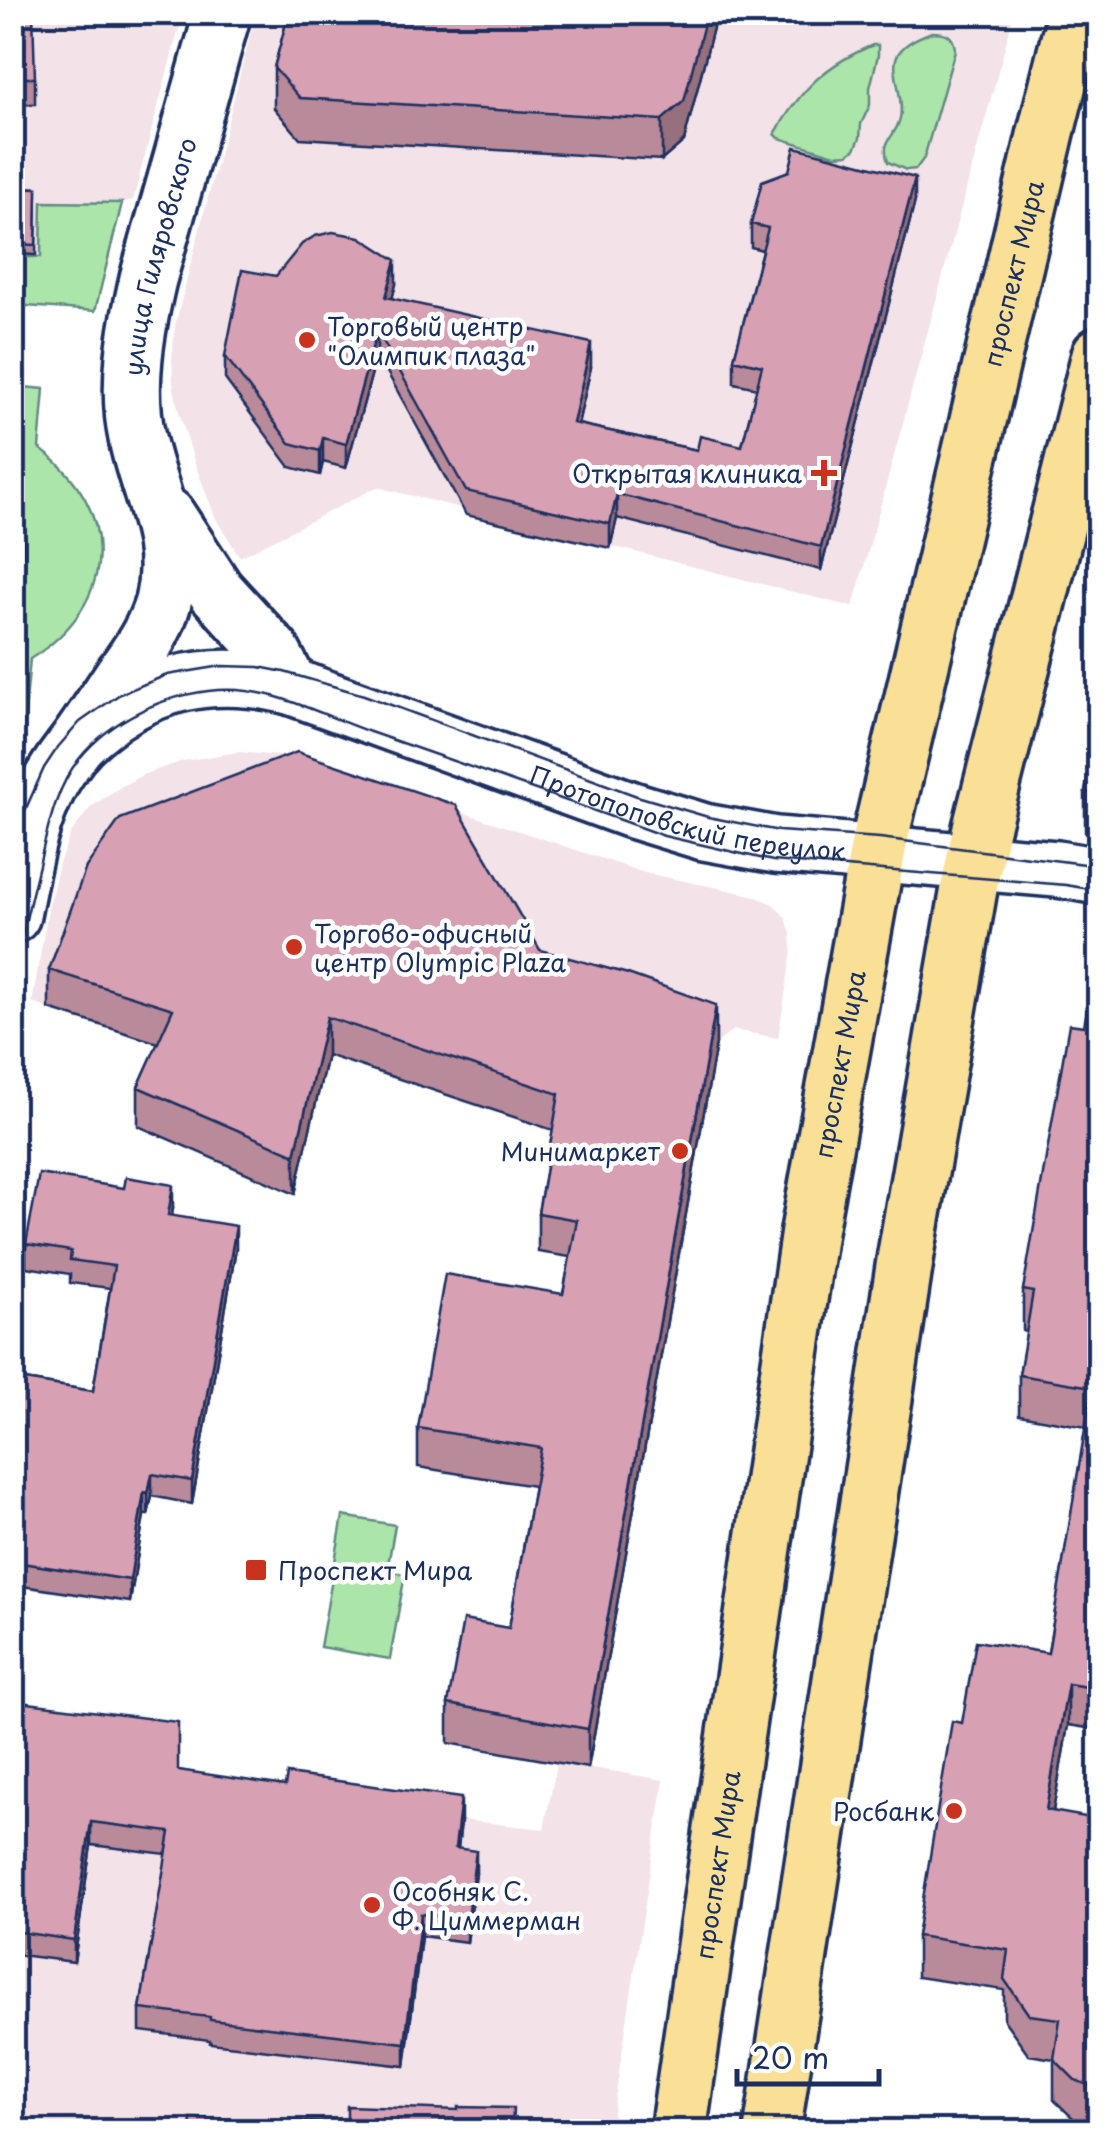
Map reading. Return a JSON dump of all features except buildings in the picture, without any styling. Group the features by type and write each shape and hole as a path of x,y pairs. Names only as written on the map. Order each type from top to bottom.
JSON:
{"main road":[{"name":"проспект Мира","path":"678,2132 809,1231 878,853 1076,12"},
{"path":"772,2132 906,1254 974,863 1100,355"}],"street":[{"name":"улица Гиляровского","path":"223,12 161,229 138,329 132,401 144,471 157,501 216,591 272,652 290,686"},
{"name":"улица Гиляровского","path":"12,915 42,798 146,644 162,605 168,574 167,544 157,501"},
{"name":"улица Гиляровского","path":"79,741 141,695 169,686 222,678 260,679 290,686"},
{"name":"Протопоповский переулок","path":"290,686 632,810 704,832 776,845 1100,876"}],"shaded area":[{"path":"13,13 183,13 133,200 43,202 41,258 13,257"},
{"path":"256,13 1014,13 853,607 377,487 240,557 216,519 195,464 179,412 172,360 175,325"},
{"path":"238,752 299,758 645,873 752,895 773,904 786,918 792,951 778,1038 733,1030 716,1044 231,1023 192,1054 32,1003 59,863 71,833 91,807 142,775 183,761"},
{"path":"557,1762 664,1780 610,2131 13,2131 12,1771 544,1829"}],"green space":[{"path":"932,32 948,35 955,50 924,158 916,169 906,170 888,162 886,154 901,110 896,60 909,43"},
{"path":"878,45 878,55 870,105 855,149 835,155 775,134 816,80 841,61"},
{"path":"42,202 122,203 95,311 13,305 13,257 41,257"},
{"path":"13,386 44,389 39,448 66,472 85,499 96,527 99,556 93,584 80,612 59,637 30,659 23,736 13,749"},
{"path":"343,1516 395,1525 387,1571 405,1574 390,1659 320,1647"}],"tram line":[{"path":"12,850 44,768 80,722 120,694 167,675 222,666 284,672 364,695 637,796 708,817 779,831 880,838 1100,866"},
{"path":"12,984 49,824 58,796 79,759 107,731 141,711 179,697 218,690 277,697 664,836 773,861 1100,891"}],"place":[{"name":"Торговый центр \"Олимпик плаза\"","path":"307,340"},
{"name":"Открытая клиника","path":"824,473"},
{"name":"Торгово-офисный центр Olympic Plaza","path":"294,947"},
{"name":"Минимаркет","path":"680,1151"},
{"name":"Проспект Мира","path":"256,1570"},
{"name":"Росбанк","path":"954,1811"},
{"name":"Особняк С. Ф. Циммерман","path":"372,1905"}]}
